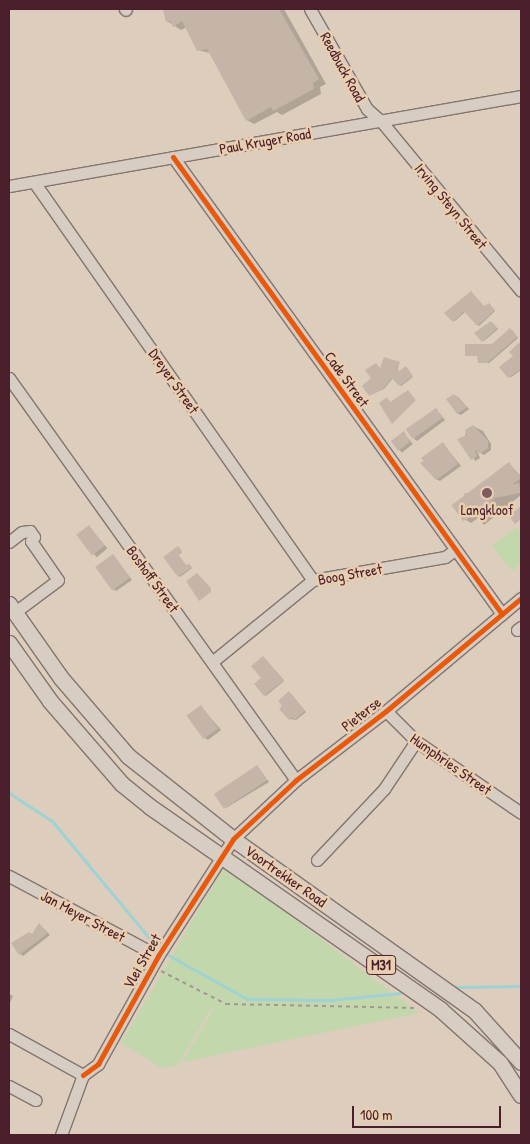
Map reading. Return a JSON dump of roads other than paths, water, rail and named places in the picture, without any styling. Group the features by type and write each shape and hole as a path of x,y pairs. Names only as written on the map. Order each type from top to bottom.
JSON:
{"main road":[{"name":"Voortrekker Road","path":"12,608 61,678 128,756 233,839 474,1010 521,1062"},
{"name":"Voortrekker Road","path":"9,643 50,701 122,784 149,806 222,855 441,1010 500,1063 521,1095"}],"street":[{"name":"Reedbuck Road","path":"310,9 367,109 381,121"},
{"name":"Paul Kruger Road","path":"9,186 521,96"},
{"name":"Irving Steyn Street","path":"381,121 521,291"},
{"name":"Cade Street","path":"173,157 502,614"},
{"name":"Dreyer Street","path":"34,182 313,580"},
{"name":"Boshoff Street","path":"9,378 296,780"},
{"path":"9,542 22,532 30,531 34,537 31,541 58,580 12,608"},
{"name":"Boog Street","path":"212,662 313,580 444,557 455,550"},
{"name":"Pieterse","path":"222,855 233,839 296,780 386,711 521,598"},
{"name":"Humphries Street","path":"386,711 416,741 521,813"},
{"path":"317,860 384,789 416,741"},
{"name":"Vlei Street","path":"83,1076 98,1064 155,961 222,855"},
{"name":"Jan Meyer Street","path":"9,876 155,961"},
{"path":"9,1036 83,1076 61,1135"},
{"path":"9,1086 35,1100"}],"waterway":[{"path":"9,793 52,821 155,945"},
{"path":"168,955 247,999 331,1000 400,993"},
{"path":"455,987 521,986"}],"place":[{"name":"Langkloof","path":"487,493"}]}
